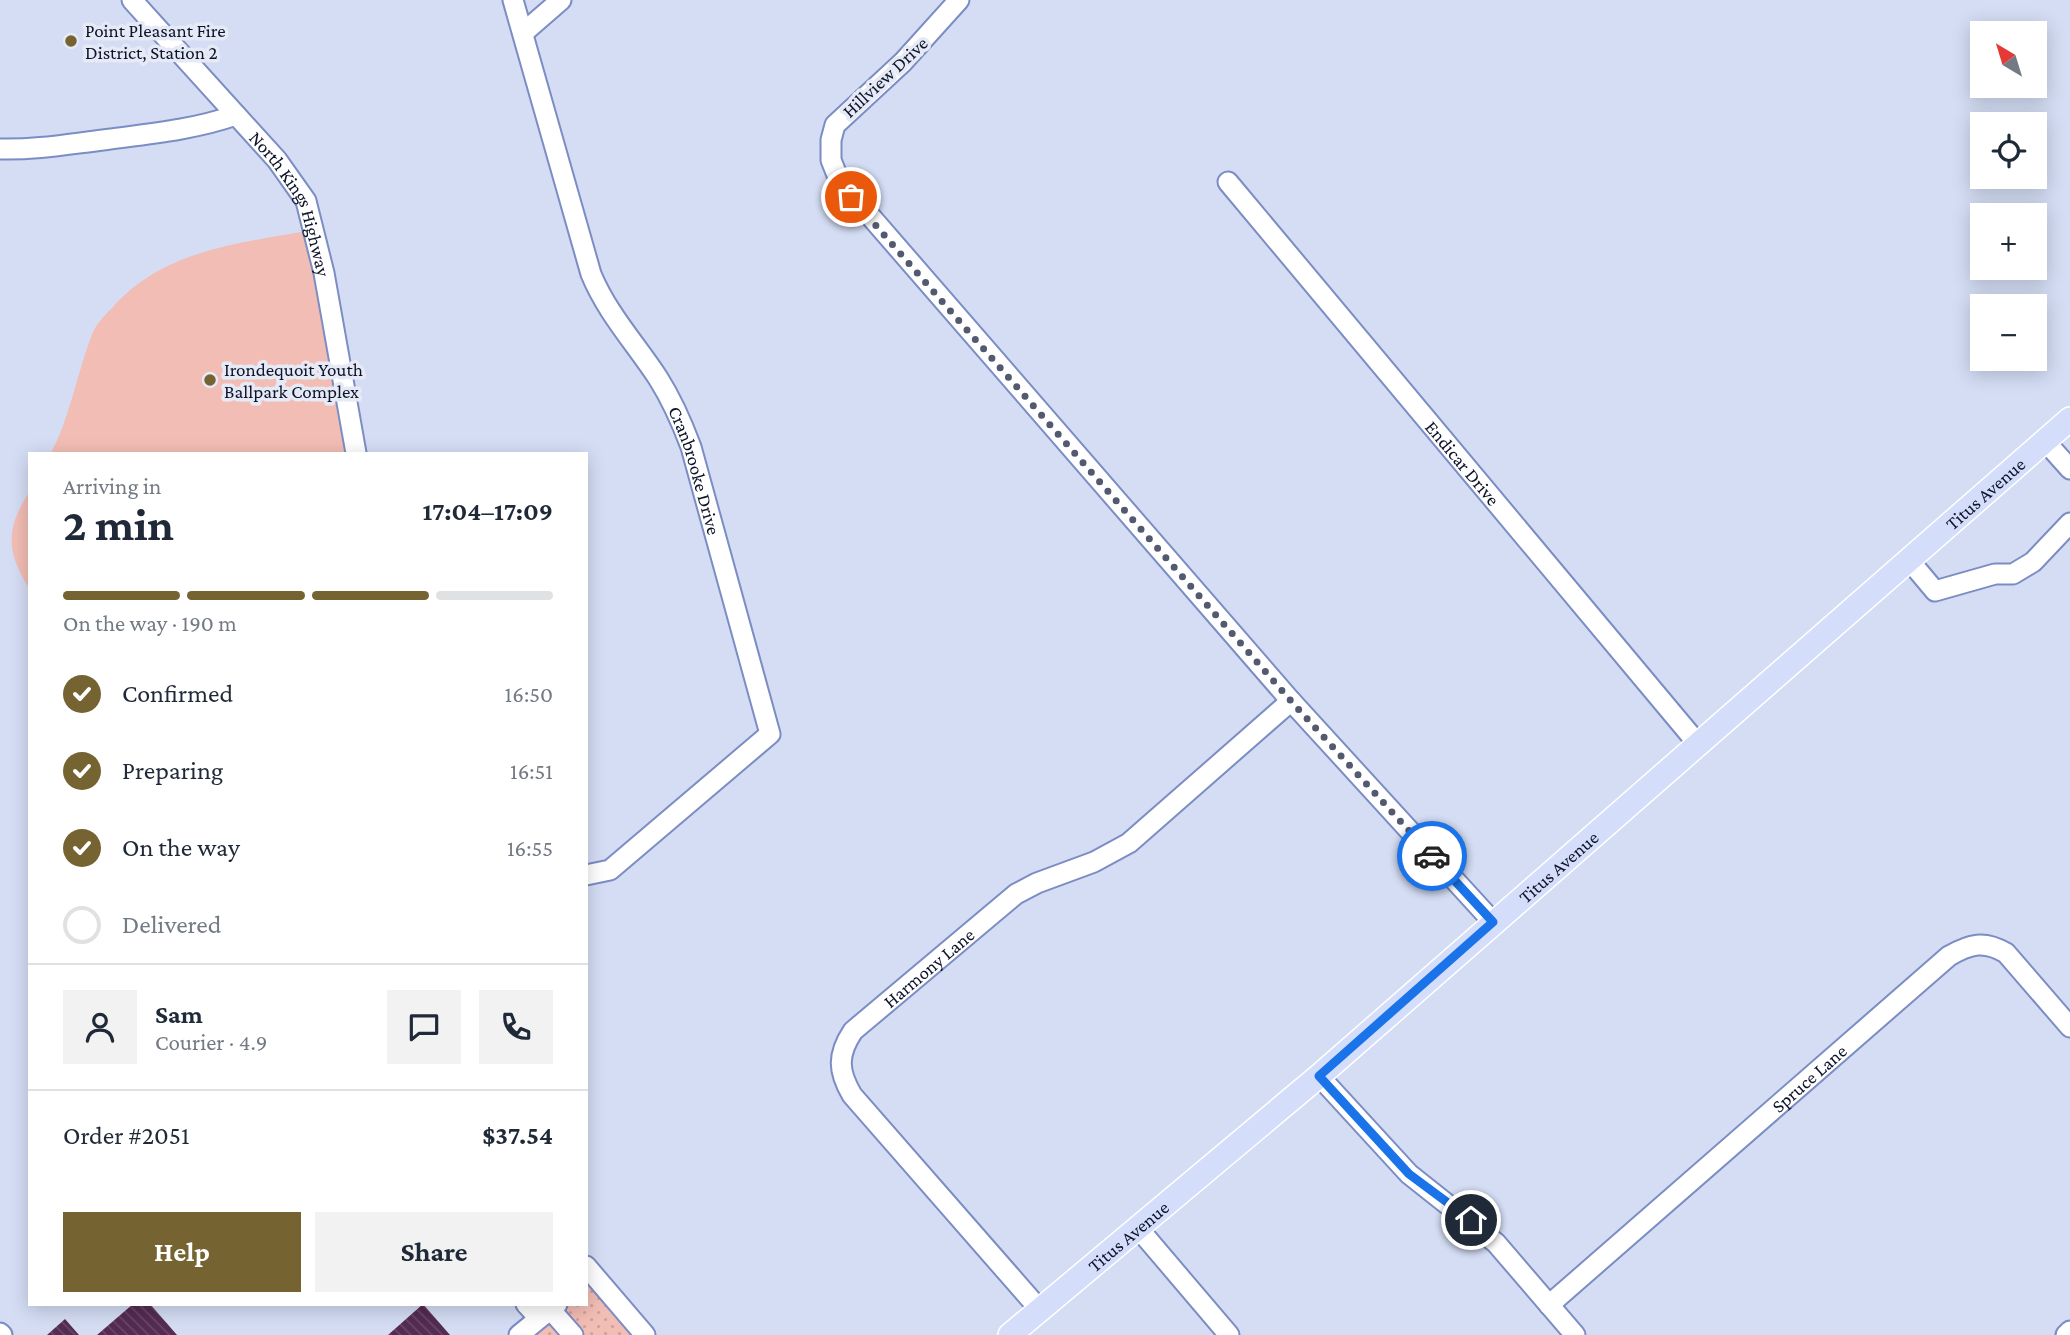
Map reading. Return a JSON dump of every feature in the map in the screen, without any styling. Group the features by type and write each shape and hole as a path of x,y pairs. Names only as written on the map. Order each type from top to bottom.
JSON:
{"main road":[{"name":"Titus Avenue","path":"1010,1335 1319,1076 2070,419"}],"street":[{"name":"North Kings Highway","path":"132,0 277,160 306,201 324,273 356,452"},
{"name":"Cranbrooke Drive","path":"513,0 591,274 610,313 658,378 677,411 691,447 770,734 610,870 588,875"},
{"path":"523,33 561,0"},
{"name":"Hillview Drive","path":"959,0 903,62 835,125 831,140 831,160 839,180 1291,701 1493,922"},
{"path":"0,149 32,149 156,133 207,125 236,115"},
{"name":"Endicar Drive","path":"1228,182 1698,744"},
{"path":"2045,440 2070,469"},
{"path":"1909,560 1935,591 1995,574 2013,574 2033,562 2070,523"},
{"name":"Harmony Lane","path":"1040,1310 852,1096 841,1077 839,1060 844,1044 853,1031 982,920 1037,883 1094,862 1129,843 1291,701"},
{"name":"Spruce Lane","path":"1549,1305 1949,956 1964,947 1978,943 1993,946 2006,953 2070,1027"},
{"path":"1319,1076 1388,1155 1496,1243 1575,1335"},
{"path":"1138,1228 1229,1335"},
{"path":"589,1273 645,1335"},
{"path":"519,1335 543,1309 573,1335"},
{"path":"2066,1335 2070,1331"}],"shaded area":[{"name":"Irondequoit Youth Ballpark Complex","path":"313,230 355,452 52,452 64,424 93,332 105,316 133,288 156,272 205,252"},
{"path":"28,494 28,586 16,564 12,540 16,517"},
{"path":"588,1277 645,1335 516,1335 551,1306 588,1306"}],"building":[{"path":"131,1306 152,1306 177,1335 97,1335"},
{"path":"421,1306 425,1306 450,1335 388,1335"},
{"path":"65,1319 79,1335 47,1335"}],"way so far":[{"path":"851,197 1291,701 1432,856"}],"place":[{"name":"Point Pleasant Fire District, Station 2","path":"71,41"},
{"name":"Irondequoit Youth Ballpark Complex","path":"210,380"}],"route":[{"path":"1432,856 1493,922 1319,1076 1388,1155 1471,1220"}]}
